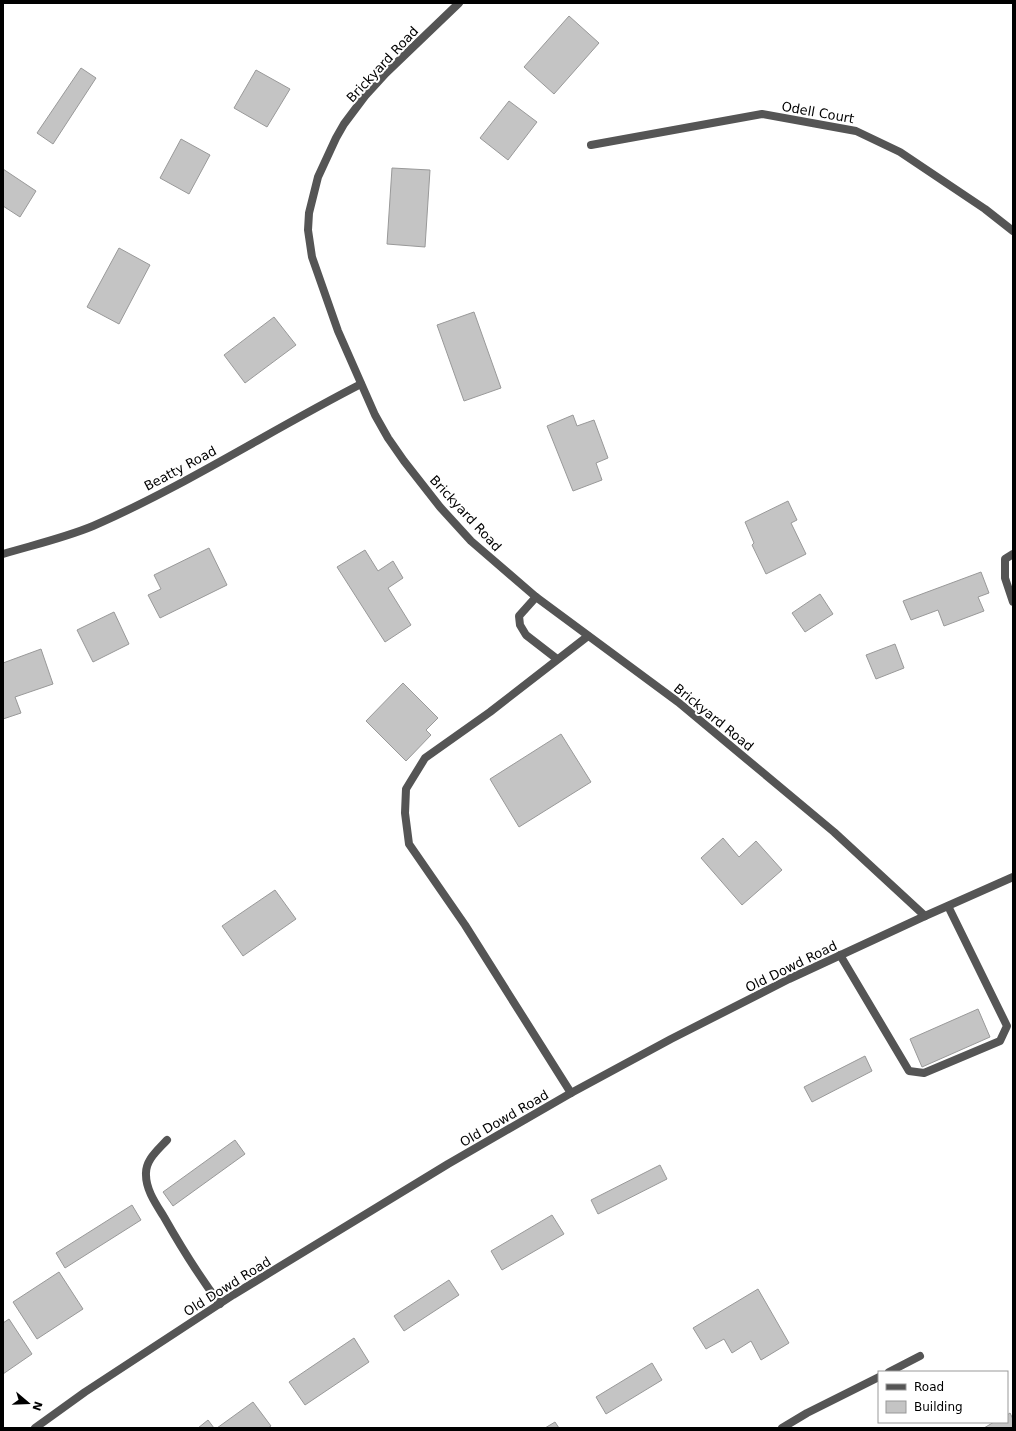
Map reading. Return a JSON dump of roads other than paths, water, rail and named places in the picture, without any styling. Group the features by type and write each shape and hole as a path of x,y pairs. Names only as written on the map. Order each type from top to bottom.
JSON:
{"street":[{"name":"Brickyard Road","path":"459,3 386,73 365,96 344,124 318,177 309,213 308,230 312,257 338,331 375,415 388,438 404,461 440,507 471,541 536,597 678,702 834,832 925,916"},
{"name":"Odell Court","path":"591,145 762,114 856,130 900,152 985,209 1013,231"},
{"name":"Beatty Road","path":"3,554 56,539 92,526 176,485 314,408 361,384"},
{"path":"1013,554 1005,559 1005,578 1013,602"},
{"path":"536,597 519,616 520,625 526,635 557,659"},
{"path":"571,1093 465,925 409,844 405,814 406,789 425,758 490,712 588,636"},
{"name":"Old Dowd Road","path":"35,1428 85,1392 220,1304 448,1164 571,1093 775,986 1013,877"},
{"path":"840,956 909,1071 924,1074 1000,1041 1007,1026 948,906"},
{"path":"167,1140 150,1158 145,1174 150,1193 188,1258 220,1304"},
{"path":"891,1371 920,1356"},
{"path":"782,1428 807,1413 878,1378"}]}
